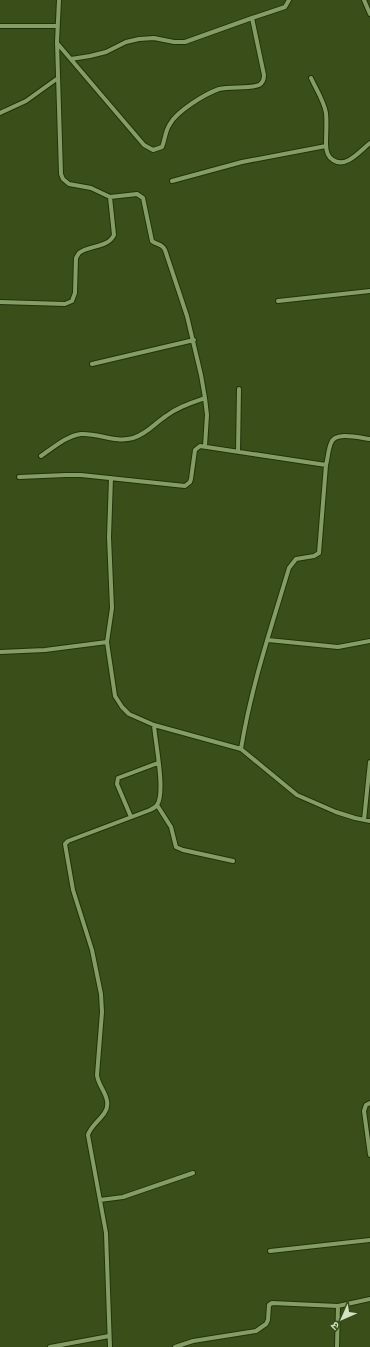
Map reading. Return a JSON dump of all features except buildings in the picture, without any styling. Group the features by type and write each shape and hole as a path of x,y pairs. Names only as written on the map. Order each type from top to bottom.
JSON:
{"street":[{"path":"59,0 57,42 61,174 63,179 69,184 91,188 110,197 137,194 143,198 151,238 153,242 161,245 165,250 194,340 206,398 207,415 205,446"},
{"path":"71,59 99,54 112,50 126,42 139,39 154,38 174,42 185,42 285,7 289,0"},
{"path":"364,0 370,14"},
{"path":"57,42 144,145 153,150 158,149 163,144 166,130 173,119 203,96 220,89 256,86 262,83 264,75 252,18"},
{"path":"0,26 58,26"},
{"path":"0,113 26,101 58,78"},
{"path":"311,78 326,114 326,146 332,159 341,162 350,159 370,143"},
{"path":"172,181 242,162 326,146"},
{"path":"0,302 65,304 72,301 75,293 76,258 79,253 88,248 108,243 114,235 110,197"},
{"path":"278,301 370,292"},
{"path":"92,364 194,340"},
{"path":"238,452 239,389"},
{"path":"41,456 70,437 81,434 115,439 133,438 144,434 164,417 178,408 206,398"},
{"path":"241,749 246,718 287,575 292,563 299,558 314,556 319,553 326,465 331,443 336,438 342,436 370,439"},
{"path":"19,477 66,475 185,486 191,479 195,450 200,446 326,465"},
{"path":"111,478 109,537 112,608 107,642 113,686 117,701 122,708 129,714 154,725 241,749 297,795 324,808 350,817 370,821"},
{"path":"268,640 338,647 370,641"},
{"path":"0,652 45,650 107,642"},
{"path":"110,1347 107,1249 104,1222 88,1135 91,1127 108,1106 107,1100 99,1085 97,1075 102,1012 101,994 92,950 73,890 65,844 68,840 131,818 150,810 157,805 160,798 161,786 154,725"},
{"path":"364,820 370,762"},
{"path":"131,818 117,784 118,778 158,764"},
{"path":"157,805 172,827 174,844 179,849 233,861"},
{"path":"370,1103 366,1105 364,1111 370,1155"},
{"path":"100,1200 123,1197 193,1173"},
{"path":"270,1251 370,1240"},
{"path":"175,1347 193,1342 256,1331 266,1324 268,1320 269,1304 272,1303 338,1306 370,1299"},
{"path":"338,1306 338,1347"},
{"path":"50,1347 109,1336"}]}
